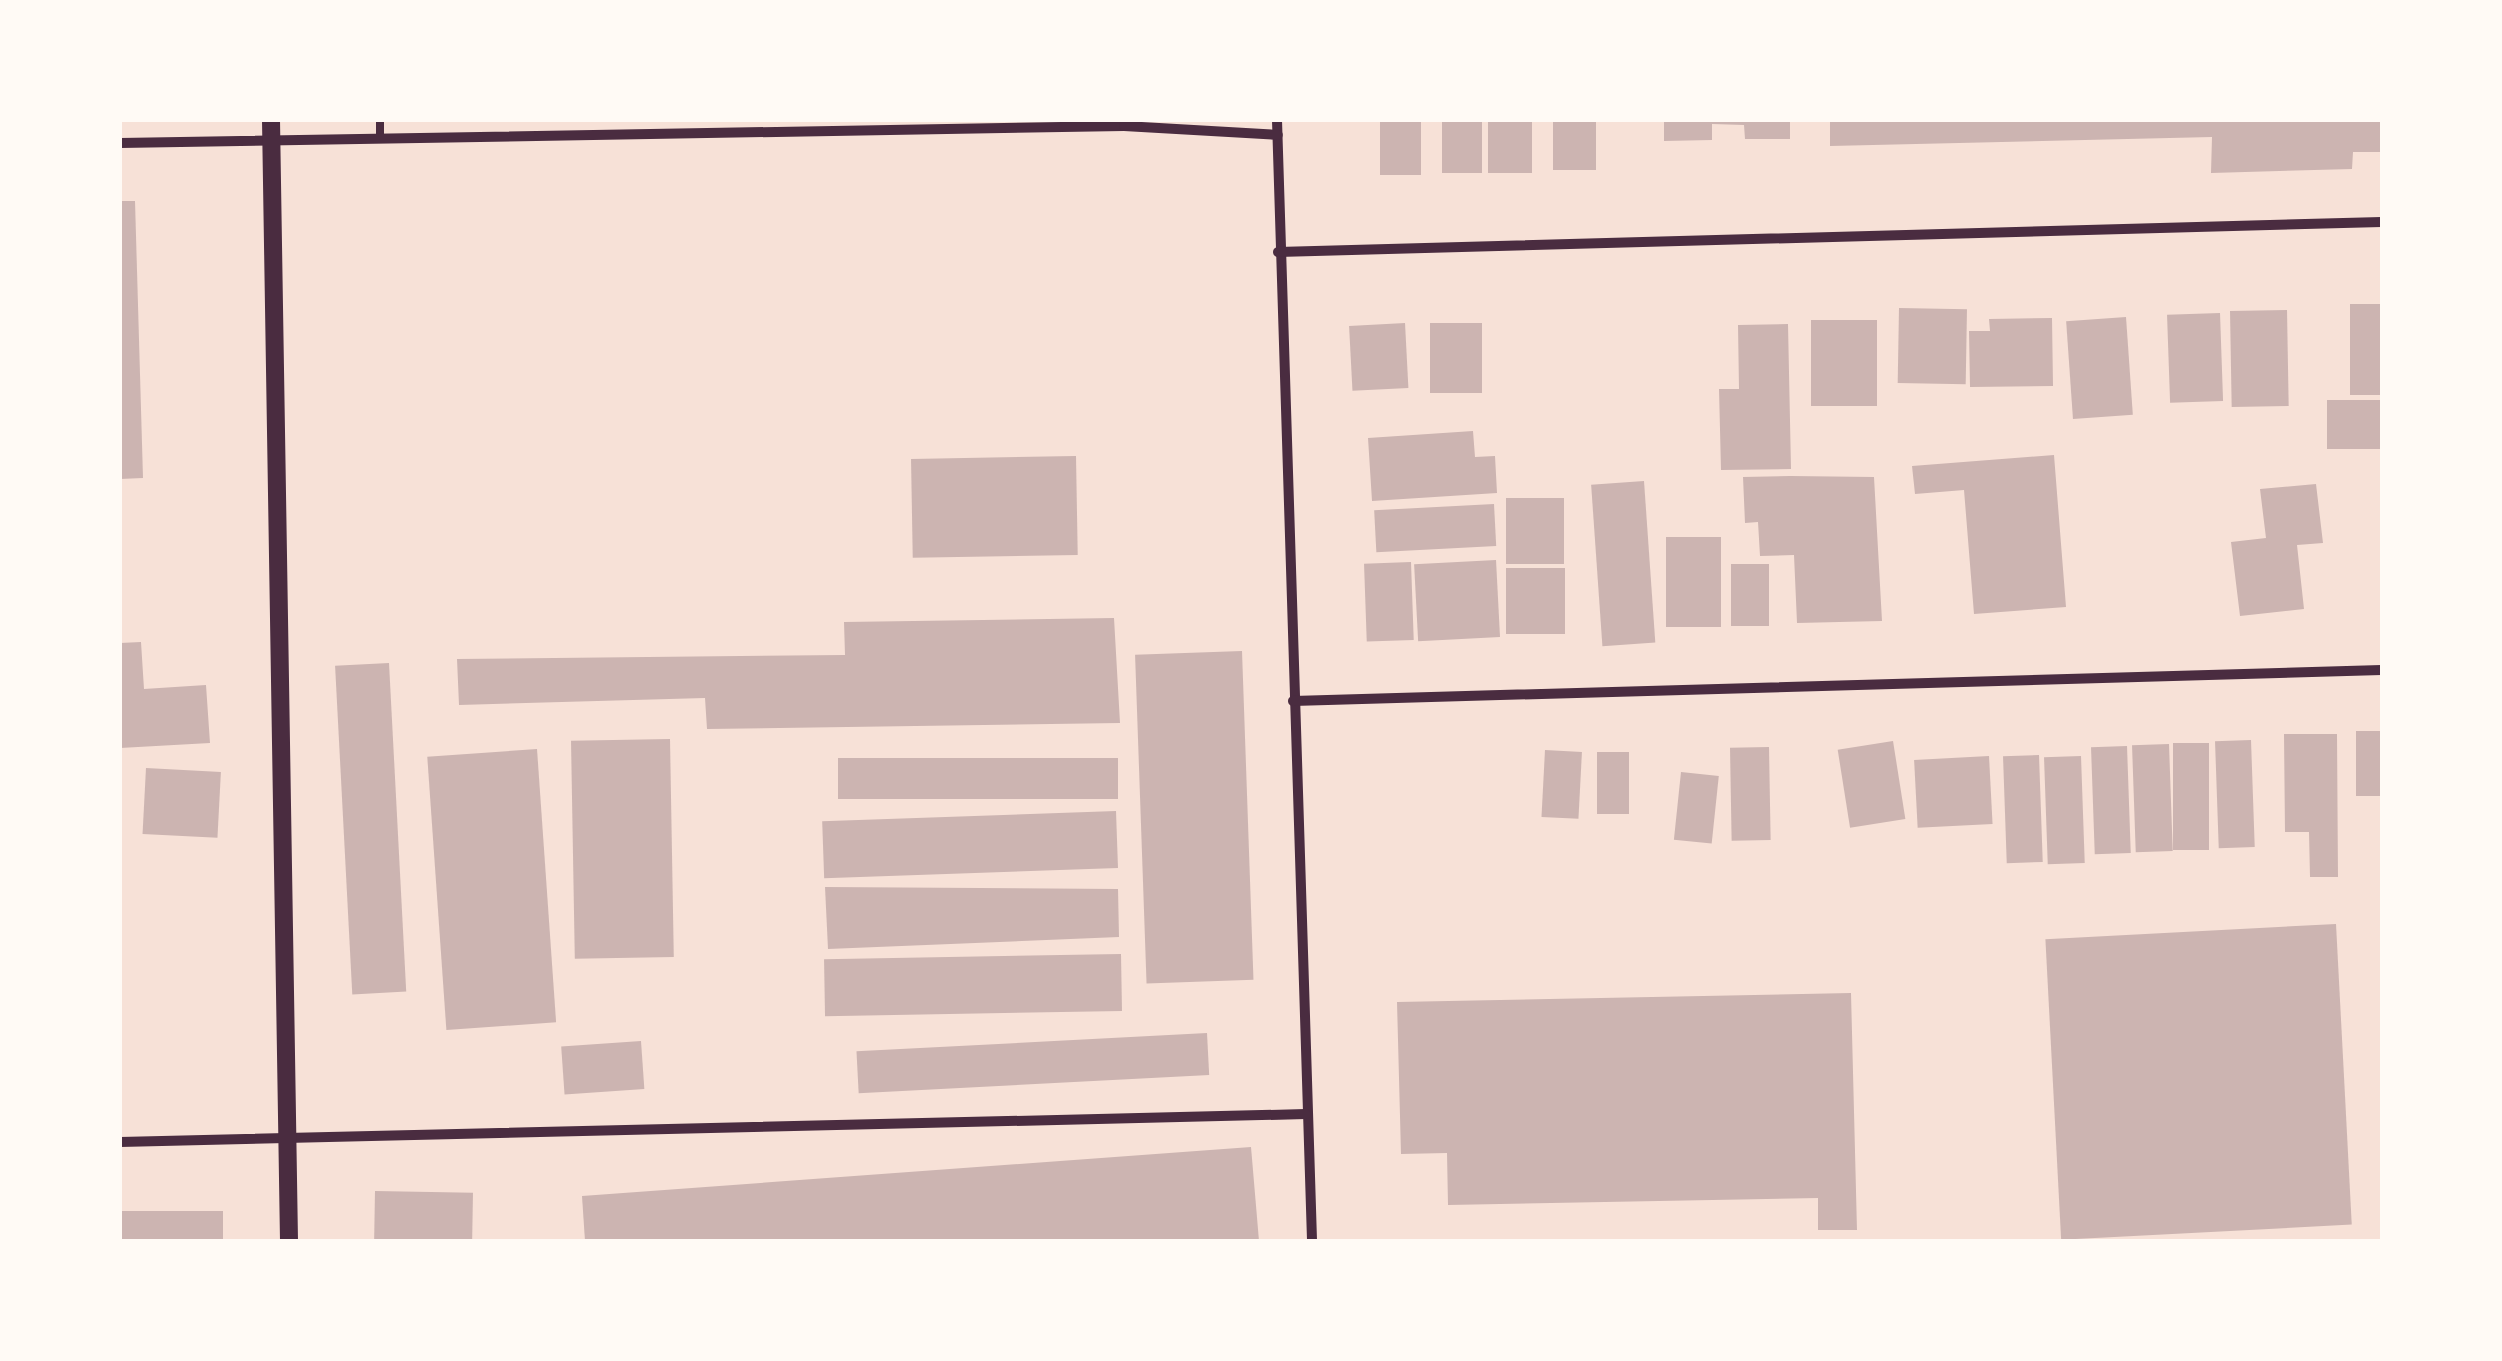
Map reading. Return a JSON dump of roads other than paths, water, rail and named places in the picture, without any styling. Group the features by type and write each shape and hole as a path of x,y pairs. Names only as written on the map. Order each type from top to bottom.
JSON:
{"street":[{"path":"1277,120 1278,252 1312,1241"},
{"path":"120,143 271,130 380,137 1124,126 1278,134"},
{"path":"271,130 290,1241"},
{"path":"1278,252 2382,222"},
{"path":"1293,701 2382,670"},
{"path":"120,1142 1306,1114"}],"lane":[{"path":"380,120 380,137"}]}
